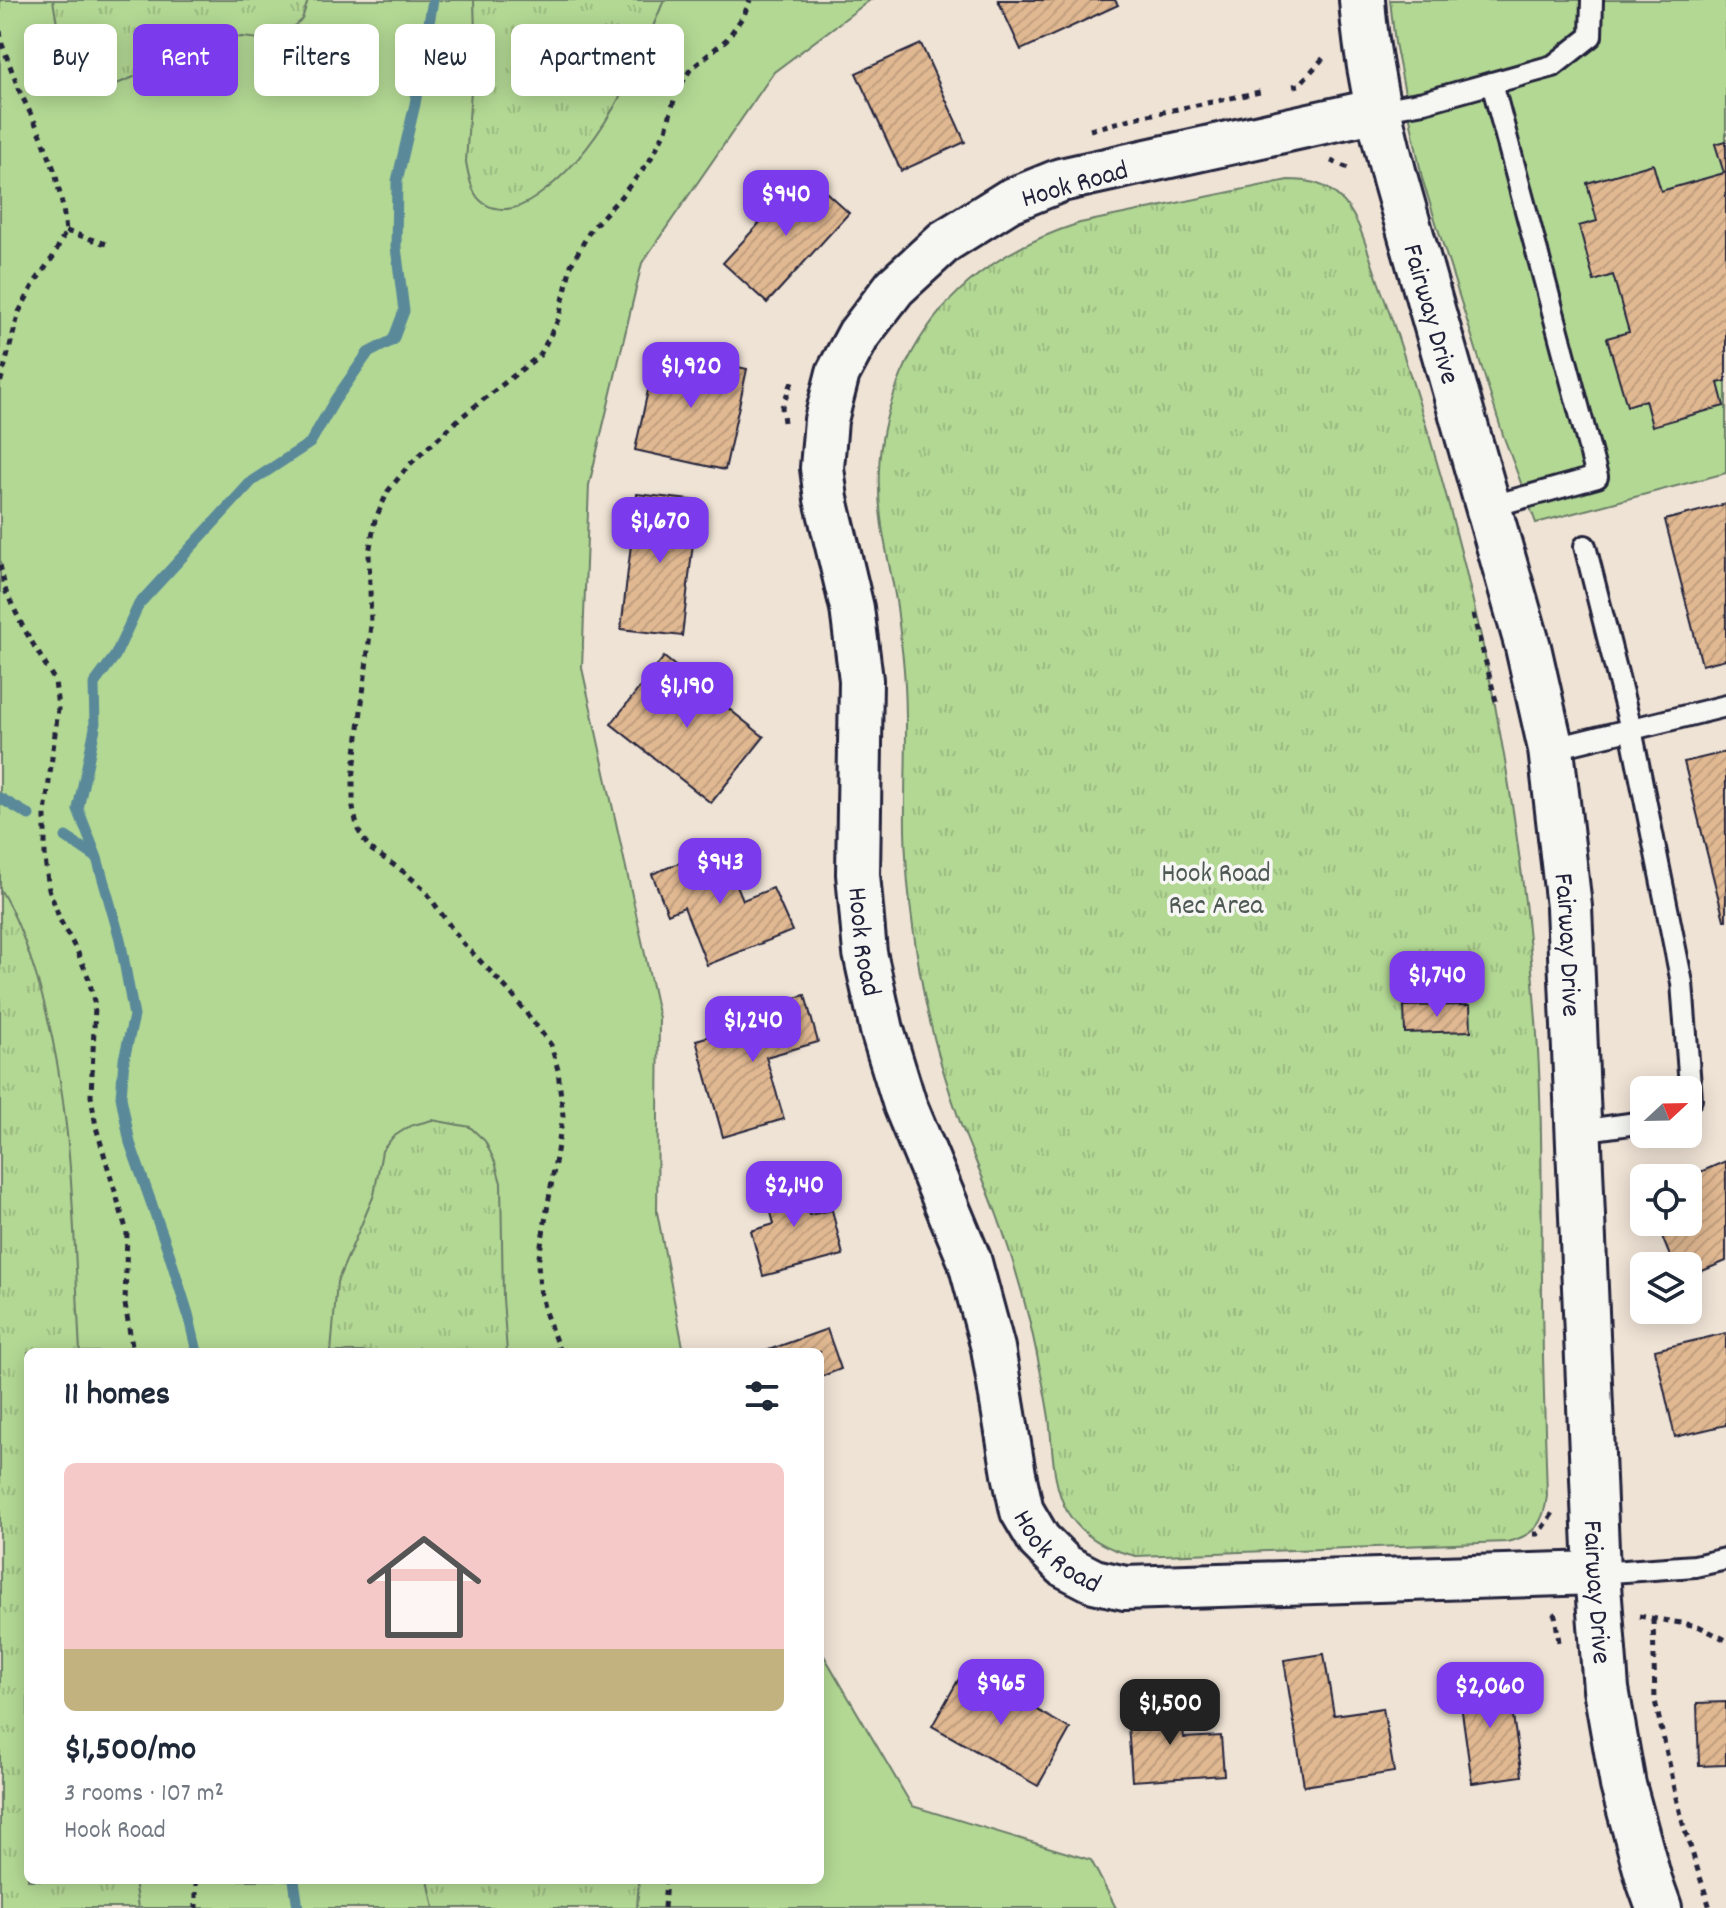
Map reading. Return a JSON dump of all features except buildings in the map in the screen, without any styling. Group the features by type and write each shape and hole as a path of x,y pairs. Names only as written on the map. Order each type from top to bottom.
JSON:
{"street":[{"name":"Fairway Drive","path":"1362,0 1364,32 1378,110 1395,179 1528,647 1551,749 1569,907 1598,1591 1606,1689 1623,1785 1659,1908"},
{"name":"Hook Road","path":"1378,110 1061,180 1009,201 945,241 895,287 859,334 838,373 826,420 822,468 826,499 852,608 861,680 858,874 865,953 882,1030 905,1105 969,1259 993,1348 1022,1511 1039,1540 1065,1566 1094,1581 1125,1588 1598,1591"}],"lane":[{"path":"1378,110 1424,102 1553,66 1591,36 1592,0"},
{"path":"1489,507 1597,477 1492,83"},
{"path":"1585,546 1631,729 1682,983 1689,1076"},
{"path":"1551,749 1726,706"},
{"path":"1579,1131 1630,1124"},
{"path":"1598,1591 1726,1559"}],"path":[{"path":"558,1348 545,1312 538,1263 563,1116 558,1070 551,1045 510,992 460,940 424,889 369,848 358,830 353,808 353,779 371,625 369,553 375,520 388,491 409,465 460,418 540,355 559,318 571,265 591,229 649,162 666,130 676,93 690,70 727,39 744,15 750,0"},
{"path":"0,31 19,90 55,172 66,231 19,312 0,384"},
{"path":"1284,88 1299,85 1326,57 1325,43"},
{"path":"1084,132 1134,118 1270,90"},
{"path":"66,231 106,244"},
{"path":"784,422 782,407 797,370"},
{"path":"0,565 6,592 55,681 58,709 45,814 45,859 49,889 60,920 89,979 95,1006 91,1096 96,1127 127,1232 125,1304 132,1348"},
{"path":"1471,606 1499,712"},
{"path":"1526,1534 1538,1534 1558,1505"},
{"path":"1598,1591 1653,1619 1698,1626 1726,1640"},
{"path":"1653,1619 1655,1701 1683,1824 1710,1908"},
{"path":"196,1884 196,1908"},
{"path":"664,1908 666,1884"}],"green space":[{"path":"0,0 870,0 774,72 642,263 589,485 582,668 659,1018 657,1212 683,1348 24,1348 24,1884 824,1884 824,1656 912,1806 1091,1860 1116,1908 0,1908"},
{"path":"53,0 308,0 302,19 296,24 254,24 254,38 238,37 238,24 133,24 133,77 117,84 117,24 57,24"},
{"path":"474,0 664,0 654,24 511,24 511,96 620,96 597,134 559,179 532,200 512,209 493,208 480,200 472,187 466,162 471,96 495,96 495,24 475,24"},
{"path":"1390,0 1726,0 1726,473 1536,523 1503,435 1422,178 1395,43"},
{"name":"Hook Road Rec Area","path":"1288,180 1328,188 1346,204 1361,232 1429,436 1475,609 1493,696 1522,873 1538,1051 1547,1496 1536,1527 1524,1536 1507,1542 1136,1556 1106,1546 1089,1536 1074,1522 1063,1502 1056,1479 1043,1382 1023,1296 1002,1228 955,1109 928,1011 920,975 907,872 905,681 897,607 880,510 881,446 892,400 921,337 940,311 988,267 1047,235 1080,223"},
{"path":"0,889 17,921 37,978 58,1070 70,1164 80,1348 24,1348 24,1884 135,1884 138,1908 0,1908"},
{"path":"432,1120 470,1127 485,1141 495,1162 501,1183 507,1348 331,1348 337,1282 374,1195 382,1151 393,1137 410,1126"},
{"path":"429,1884 639,1884 637,1908 434,1908"}],"waterway":[{"path":"196,1348 169,1253 130,1143 121,1097 124,1059 134,1016 120,939 97,858 78,809 95,728 94,684 115,656 139,604 252,481 310,443 368,353 393,340 404,311 396,247 397,181 415,104 433,0"},
{"path":"0,798 29,815"},
{"path":"66,837 96,857"},
{"path":"295,1884 298,1908"}]}
